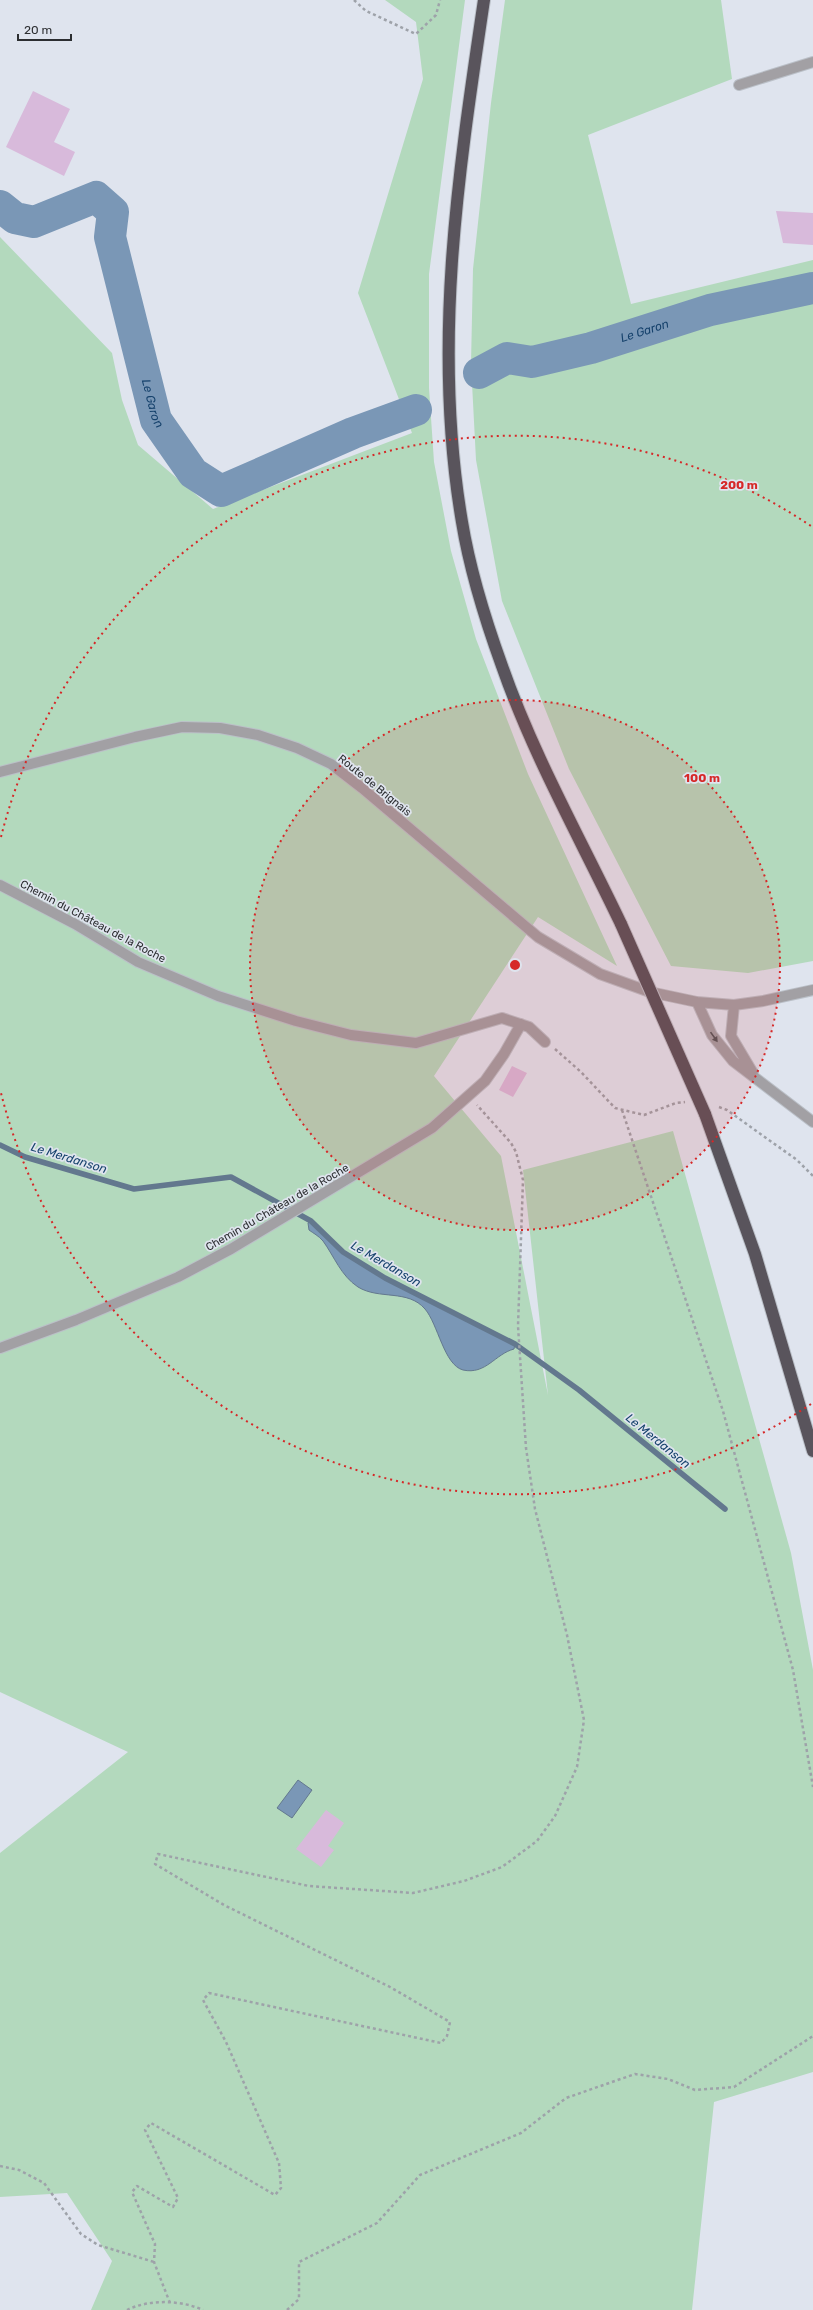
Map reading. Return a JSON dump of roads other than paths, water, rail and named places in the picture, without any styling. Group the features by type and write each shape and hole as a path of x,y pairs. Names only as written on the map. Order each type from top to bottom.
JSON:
{"highway":[{"path":"484,0 461,162 450,272 447,371 455,475 462,525 472,566 502,667 537,752 621,924 709,1110 787,1357 813,1451"}],"street":[{"path":"739,85 813,62"},
{"name":"Route de Brignais","path":"0,772 135,737 182,727 220,728 258,735 297,748 331,764 362,788 538,937 600,974 650,992 697,1002 734,1005 763,1001 813,990"},
{"name":"Chemin du Château de la Roche","path":"0,885 75,924 138,962 218,996 296,1022 351,1035 416,1043 502,1018 529,1027 545,1042"},
{"path":"697,1002 712,1036 733,1061 813,1122"},
{"path":"734,1005 731,1036 740,1055 760,1082"},
{"name":"Chemin du Château de la Roche","path":"0,1348 76,1320 178,1277 224,1252 432,1128 485,1081 504,1054 521,1024"}],"water":[{"path":"311,1221 343,1252 385,1278 515,1344 514,1349 501,1355 478,1370 463,1370 456,1367 446,1352 434,1324 425,1309 410,1299 366,1291 358,1287 342,1272 323,1241 309,1230 308,1223"},
{"path":"298,1780 312,1790 292,1818 277,1808"}],"waterway":[{"name":"Le Garon","path":"0,206 15,218 34,222 96,197 113,212 110,237 156,420 193,473 221,491 353,433 416,410"},
{"name":"Le Garon","path":"479,373 507,358 532,362 591,348 710,310 813,288"},
{"name":"Le Merdanson","path":"0,1145 25,1157 134,1189 231,1177 311,1221 343,1252 385,1278 515,1344 579,1390 725,1509"}]}
